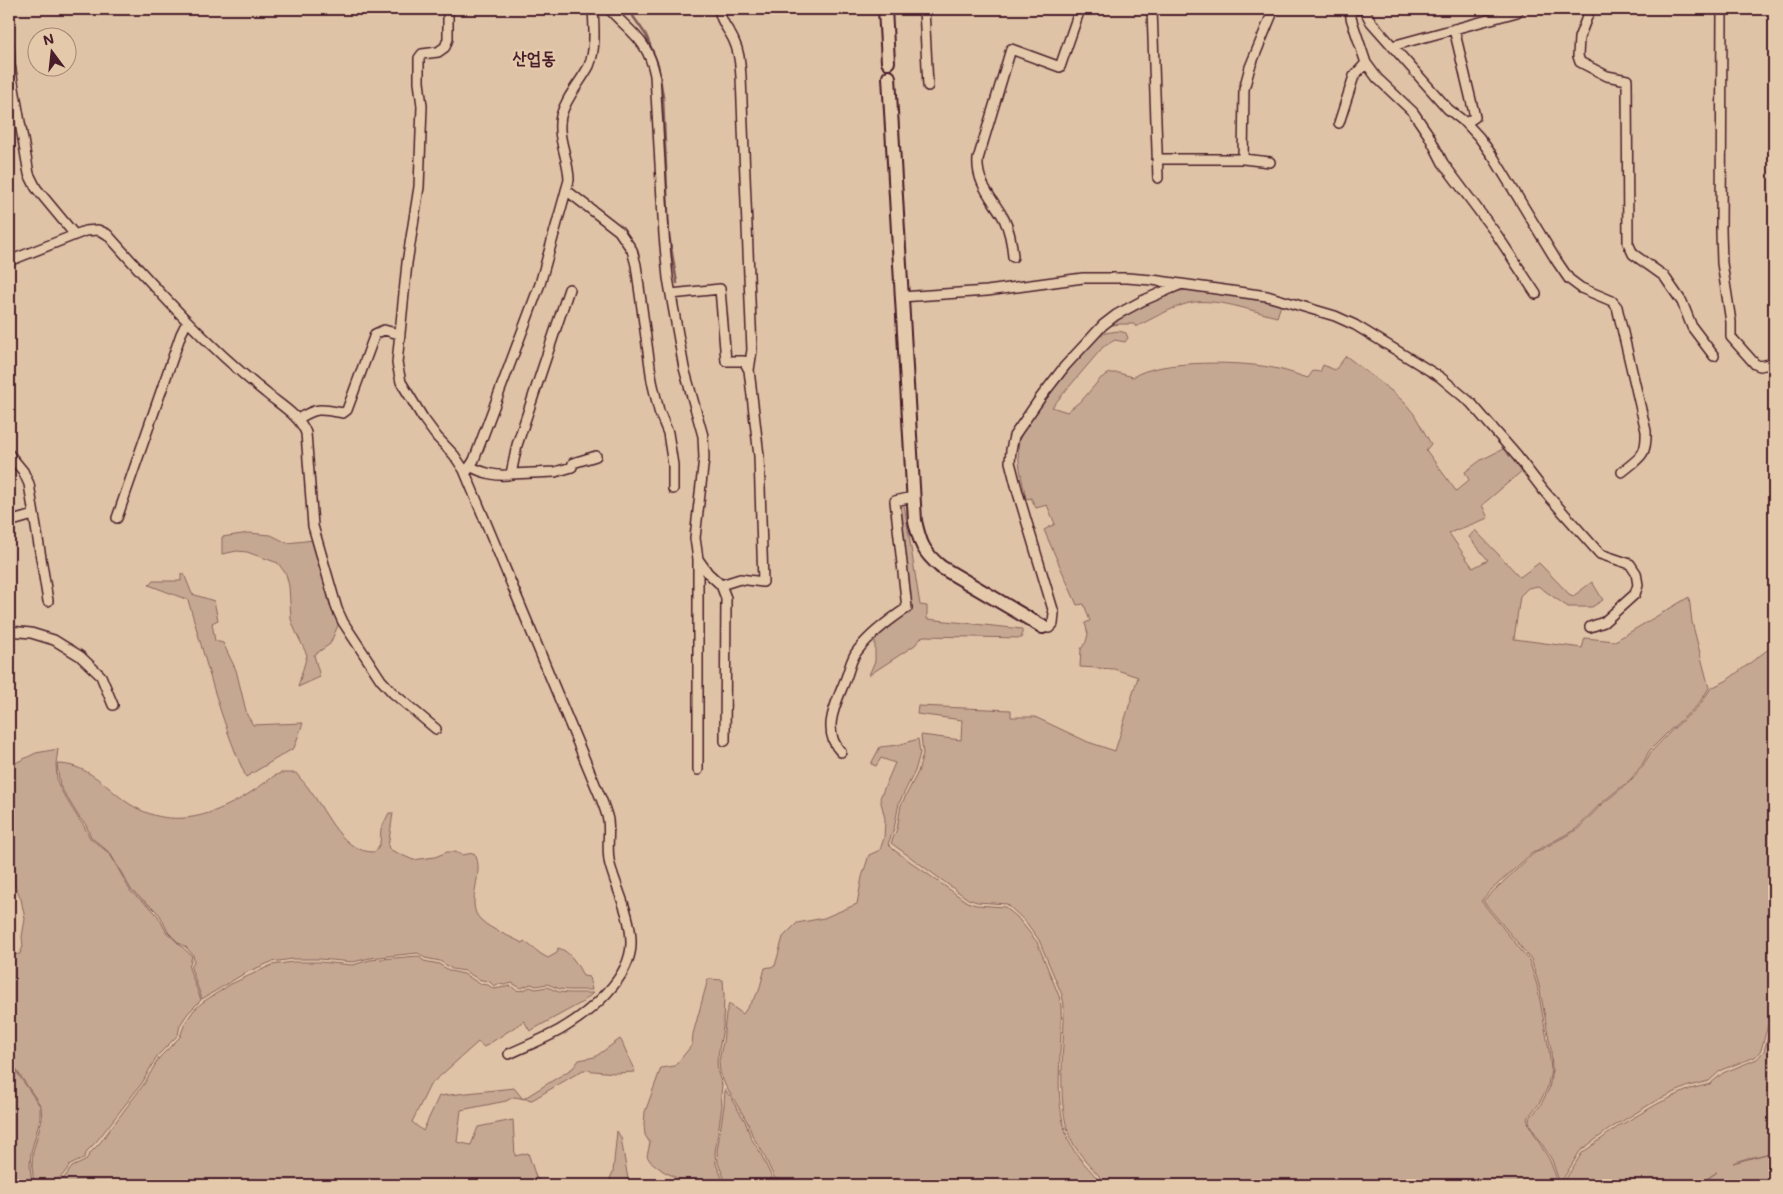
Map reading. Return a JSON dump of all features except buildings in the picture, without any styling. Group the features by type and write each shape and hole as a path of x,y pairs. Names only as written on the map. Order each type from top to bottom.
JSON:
{"street":[{"path":"448,9 448,39 445,47 438,52 422,54 419,58 422,106 419,187 407,262 397,363 402,382 423,418 437,437 468,469 602,801 608,819 610,864 629,925 631,942 629,958 623,972 600,999 572,1023 559,1031 509,1054"},
{"path":"468,469 474,460 540,284 569,180 569,172 562,146 560,118 565,104 589,65 594,28 593,9"},
{"path":"608,9 642,41 652,60 655,75 664,235 671,294 684,368 703,436 704,458 695,538 698,559 698,770"},
{"path":"719,9 720,17 725,28 734,39 739,53 742,77 752,350 749,370 759,456 763,582 740,579 721,585"},
{"path":"885,9 888,62"},
{"path":"924,9 928,86"},
{"path":"1013,257 1012,240 1004,220 981,182 977,168 978,159 1012,49 1060,68 1080,9"},
{"path":"1152,9 1158,178"},
{"path":"1243,159 1244,90 1250,67 1274,9"},
{"path":"1357,9 1351,11 1351,18 1366,63 1377,78 1413,112 1428,134 1443,163 1497,234 1536,294"},
{"path":"1364,9 1371,22 1448,109 1480,137 1569,279 1581,288 1612,301 1617,307 1646,431 1646,446 1643,454 1622,472"},
{"path":"1590,9 1579,38 1578,56 1580,62 1607,76 1627,80 1628,243 1633,254 1664,276 1682,302 1692,327 1714,356"},
{"path":"1722,9 1721,230 1722,263 1731,322 1730,333 1755,364 1760,366 1774,363"},
{"path":"1392,46 1517,12"},
{"path":"1454,29 1475,117 1466,123"},
{"path":"9,46 24,153 29,174 36,188 75,235"},
{"path":"1339,123 1354,76 1366,63"},
{"path":"889,77 913,497 918,535 929,557 941,567 1043,627 1049,628 1053,624 1054,614 1010,462 1010,450 1014,436 1065,366 1103,325 1116,315 1142,301 1180,285"},
{"path":"1157,159 1243,159 1270,162"},
{"path":"566,190 619,231 632,250 636,265 652,381 659,411 668,434 673,465 673,489"},
{"path":"9,261 85,231 98,230 107,234 187,322 248,379 304,426 313,526 337,609 343,622 381,680 393,693 436,729"},
{"path":"901,297 987,292 1083,278 1136,279 1267,296 1335,316 1355,325 1440,377 1471,402 1544,491 1600,554 1630,564 1636,573 1638,585 1635,594 1604,622 1590,626"},
{"path":"511,474 517,445 569,289"},
{"path":"671,294 720,289 726,361 744,361 749,370"},
{"path":"117,518 181,334 187,322"},
{"path":"298,420 312,410 324,409 343,414 347,410 375,334 384,330 399,334"},
{"path":"9,454 23,471 29,484 48,601"},
{"path":"468,469 505,476 511,474 555,472 572,467 573,463 596,456"},
{"path":"841,752 832,740 831,718 852,660 866,639 907,608 895,501 913,497"},
{"path":"9,522 33,514"},
{"path":"698,559 708,573 721,585 726,598 725,741"},
{"path":"9,630 31,633 54,640 80,656 102,676 113,705"}],"shaded area":[{"path":"1192,289 1238,295 1281,305 1277,317 1222,303 1189,303 1136,327 1134,324 1106,326 1136,309 1169,294"},
{"path":"1119,331 1126,333 1128,338 1125,342 1115,340 1103,347 1052,407 1067,412 1083,399 1101,378 1110,373 1119,373 1133,377 1145,371 1162,367 1182,364 1225,363 1264,366 1308,378 1313,371 1320,372 1323,365 1335,370 1346,356 1394,393 1414,414 1431,444 1426,450 1456,491 1469,480 1465,472 1481,460 1505,448 1523,470 1482,505 1488,518 1449,533 1473,568 1488,560 1469,537 1475,530 1520,577 1539,563 1572,597 1592,582 1603,600 1592,607 1568,607 1538,586 1528,588 1520,596 1514,639 1582,648 1585,638 1615,641 1689,597 1692,622 1709,688 1698,705 1649,751 1642,765 1631,779 1600,804 1576,829 1532,853 1481,901 1529,960 1537,985 1551,1070 1547,1089 1538,1105 1527,1118 1529,1125 1550,1161 1559,1185 1106,1185 1074,1146 1066,1125 1062,1091 1064,1005 1062,995 1039,940 1026,922 1007,904 977,902 968,899 891,843 897,829 901,805 918,772 923,754 921,735 961,740 962,720 917,714 918,706 1011,710 1011,717 1035,717 1088,742 1115,751 1138,677 1114,669 1080,667 1081,649 1086,642 1088,634 1085,623 1090,621 1084,604 1077,605 1044,530 1055,524 1047,505 1036,508 1031,498 1026,499 1020,470 1018,447 1022,432 1052,387 1076,356 1093,338"},
{"path":"900,504 904,504 920,605 927,606 927,619 1022,629 1022,638 923,636 915,645 869,675 875,661 875,636 909,610"},
{"path":"249,533 271,535 287,543 314,540 331,609 339,623 330,644 314,655 320,677 298,687 307,655 291,619 289,586 286,574 278,563 247,552 237,551 222,554 222,537"},
{"path":"181,573 184,574 192,594 214,601 218,620 212,623 215,641 223,643 236,670 247,715 253,725 303,723 294,748 246,777 228,734 188,600 149,585 153,581 181,581"},
{"path":"1770,648 1774,650 1774,993 1770,1001 1768,1025 1761,1050 1755,1057 1721,1070 1709,1081 1689,1086 1657,1100 1611,1128 1580,1151 1560,1184 1552,1160 1530,1125 1529,1119 1540,1106 1549,1089 1552,1070 1551,1050 1539,985 1531,959 1483,901 1533,854 1577,830 1601,805 1632,780 1651,752 1699,706 1711,688 1726,681"},
{"path":"918,739 920,753 915,771 899,803 894,829 888,844 967,902 976,905 1005,907 1017,917 1037,942 1059,996 1061,1006 1059,1090 1063,1123 1071,1146 1102,1185 780,1185 753,1137 747,1121 725,1085 720,1072 719,1061 729,1004 743,1014 759,991 765,968 775,966 783,937 797,923 824,918 857,904 862,877 869,855 880,850 884,838 885,819 880,798 895,763 881,758 876,766 871,764 880,747 898,745"},
{"path":"58,749 56,764 59,787 90,838 110,854 131,892 151,908 158,916 167,933 192,956 189,968 201,1000 188,1013 180,1025 178,1035 157,1056 142,1083 88,1150 83,1159 70,1165 62,1176 48,1185 34,1185 33,1152 42,1119 41,1106 9,1059 9,955 20,954 23,946 22,937 25,919 21,899 14,883 14,872 9,854 9,766 36,753"},
{"path":"57,764 84,770 140,810 159,817 179,818 199,816 218,810 256,789 274,776 281,773 296,773 337,831 353,846 363,851 375,852 380,844 381,829 389,813 393,813 388,847 391,850 413,860 435,857 447,852 455,852 462,855 474,853 478,869 474,905 476,913 481,920 501,933 522,943 524,941 548,958 557,953 558,948 566,952 576,963 583,976 589,977 592,990 560,989 547,984 536,986 531,984 521,988 512,983 494,986 490,982 478,979 465,971 452,969 440,961 425,958 418,953 370,958 353,962 293,959 271,962 245,973 202,999 191,968 194,961 193,955 168,932 160,915 132,891 110,853 91,837 86,825 60,786"},
{"path":"418,956 424,961 439,964 450,971 464,974 480,984 488,985 494,989 511,986 520,991 530,987 536,989 547,987 559,992 593,993 583,1002 530,1031 524,1021 484,1047 478,1042 430,1085 412,1122 423,1131 439,1096 514,1088 523,1098 514,1097 506,1101 461,1110 457,1142 471,1145 478,1127 513,1120 515,1156 528,1153 536,1177 543,1185 52,1185 64,1178 72,1167 85,1161 99,1144 144,1084 159,1058 180,1037 185,1023 194,1010 231,984 272,965 293,962 319,962 353,965 370,960"},
{"path":"708,979 723,980 723,1027 717,1061 722,1085 722,1106 715,1152 716,1164 725,1185 690,1185 663,1171 650,1161 647,1156 650,1143 645,1135 645,1112 661,1068 675,1066 692,1045 693,1034"},
{"path":"1774,999 1774,1151 1766,1154 1774,1152 1774,1185 1699,1185 1717,1172 1698,1185 1562,1185 1582,1153 1619,1126 1659,1103 1690,1089 1710,1084 1723,1073 1757,1059 1764,1051 1771,1026","holes":["1760,1156 1733,1163 1743,1159"]},
{"path":"620,1039 635,1072 615,1073 583,1070 532,1100 524,1099 573,1068 579,1060 595,1057"},
{"path":"9,1061 40,1106 40,1119 31,1152 32,1185 9,1185"},
{"path":"725,1089 745,1121 751,1138 772,1178 778,1185 727,1185 718,1163 717,1151"},
{"path":"617,1131 621,1138 629,1185 607,1185 613,1172"}],"waterway":[{"path":"628,9 646,35 658,65 663,97 669,235 677,283"}],"district":[{"name":"산업동","path":"534,58"}]}
